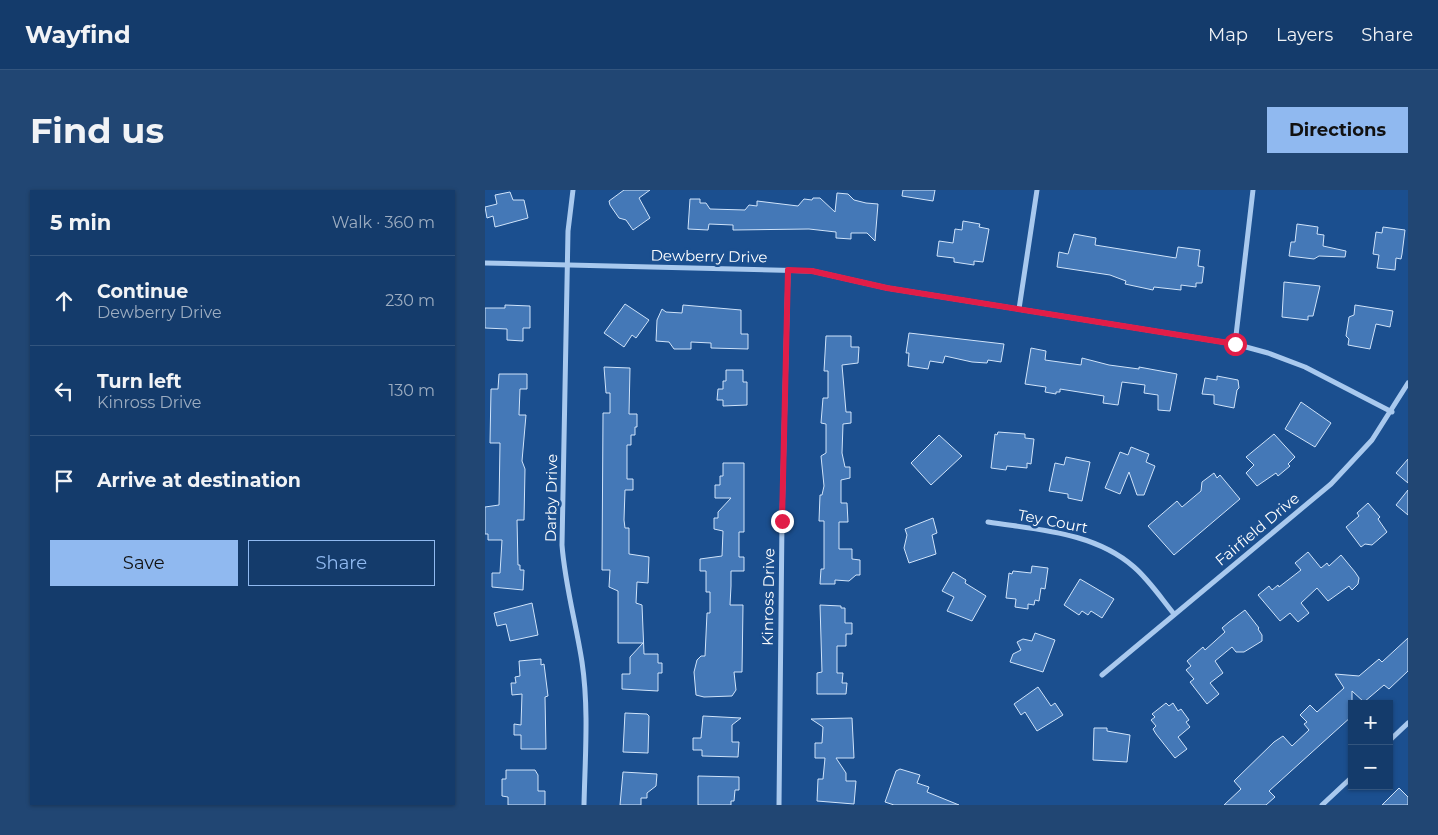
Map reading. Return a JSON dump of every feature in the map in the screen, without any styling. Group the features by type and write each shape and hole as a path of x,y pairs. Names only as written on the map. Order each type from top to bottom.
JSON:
{"street":[{"name":"Darby Drive","path":"573,190 569,213 562,545 563,565 582,663 585,697 584,805"},
{"path":"1019,309 1037,190"},
{"path":"1235,344 1253,190"},
{"name":"Dewberry Drive","path":"485,263 812,271 887,288 1235,344 1305,366 1392,412"},
{"name":"Kinross Drive","path":"779,805 782,521 788,270"},
{"name":"Fairfield Drive","path":"1101,675 1331,484 1372,440 1392,412 1408,383"},
{"name":"Tey Court","path":"988,522 1067,535 1108,548 1134,567 1174,614"},
{"path":"1393,737 1408,723"},
{"path":"1322,805 1348,781"}],"building":[{"path":"624,190 650,190 639,198 650,218 633,230 626,220 619,218 609,201"},
{"path":"903,190 935,190 933,201 902,196"},
{"path":"510,192 513,200 524,200 528,218 495,227 493,216 487,218 485,207 497,204 495,195"},
{"path":"837,193 848,194 854,200 878,204 875,241 867,233 851,233 851,239 836,238 836,232 809,229 733,230 733,225 709,224 708,230 688,229 690,199 700,199 700,203 706,203 710,209 745,210 749,205 757,206 757,201 798,206 804,199 820,198 835,212"},
{"path":"963,221 980,224 979,227 989,229 983,262 974,261 974,265 954,262 954,258 937,256 939,241 953,243 955,229 962,230"},
{"path":"1297,224 1318,227 1317,234 1324,235 1323,246 1346,251 1345,257 1319,256 1314,259 1289,256 1291,242 1295,242"},
{"path":"1383,227 1405,230 1401,259 1396,258 1395,270 1377,268 1379,255 1373,254 1376,232 1382,233"},
{"path":"1074,234 1096,238 1095,245 1176,258 1178,247 1200,250 1198,266 1204,267 1202,283 1196,283 1196,287 1181,285 1181,290 1154,287 1153,290 1125,284 1126,281 1110,275 1057,267 1059,252 1068,254"},
{"path":"1284,282 1320,286 1313,316 1308,316 1308,320 1282,317"},
{"path":"625,304 649,320 636,338 632,335 624,347 604,333"},
{"path":"505,305 530,306 530,328 523,328 523,341 507,340 507,329 485,328 485,308 505,308"},
{"path":"683,305 741,310 741,334 748,334 748,349 711,348 711,343 691,342 691,349 674,349 669,342 656,341 657,320 662,309 666,312 682,313"},
{"path":"1355,305 1393,311 1390,327 1376,324 1370,349 1348,345 1349,339 1346,336 1349,317 1354,315"},
{"path":"909,333 1004,344 1001,362 988,360 987,363 972,362 945,356 943,363 930,361 928,369 908,366 909,353 906,353"},
{"path":"826,336 851,336 851,347 859,347 858,363 842,365 846,412 851,412 851,423 843,424 842,453 845,467 850,467 850,478 841,480 841,503 847,503 848,522 839,522 839,549 852,549 852,559 860,560 860,575 856,575 849,581 835,580 835,584 820,584 821,569 824,569 824,521 819,521 820,495 822,495 824,486 821,456 826,453 826,424 821,423 823,398 828,398 828,371 824,371"},
{"path":"1031,348 1046,351 1045,360 1081,365 1082,358 1109,365 1139,369 1139,367 1177,374 1170,411 1158,410 1158,395 1144,393 1145,385 1122,382 1118,405 1103,403 1104,396 1060,389 1060,392 1056,392 1056,394 1045,392 1046,387 1025,384"},
{"path":"604,367 630,368 629,414 637,414 637,427 635,427 635,435 631,435 631,445 627,445 627,479 633,479 633,490 625,490 624,520 625,528 629,528 629,554 649,557 648,583 637,582 636,603 642,605 644,654 658,654 658,663 662,663 662,673 658,673 658,691 622,689 622,674 630,674 630,657 643,643 618,643 618,591 609,587 610,570 602,570 603,413 610,413 610,393 606,393"},
{"path":"726,370 743,370 743,382 747,382 747,405 723,406 723,400 717,400 718,389 723,389 723,381 726,381"},
{"path":"499,374 527,374 527,389 520,389 519,415 526,415 522,461 525,469 524,520 517,520 518,565 520,565 520,570 524,570 523,590 492,587 492,573 500,573 502,540 488,540 488,534 485,534 485,507 499,505 500,443 490,443 491,389 498,389"},
{"path":"1217,376 1238,380 1239,388 1234,408 1214,404 1214,395 1202,394 1205,378 1217,380"},
{"path":"1301,402 1331,423 1315,447 1285,429"},
{"path":"998,432 1025,434 1025,438 1034,439 1031,464 1027,463 1027,468 1007,466 1006,470 991,468 995,434 997,435"},
{"path":"1274,434 1295,457 1288,464 1290,466 1278,476 1276,473 1257,486 1246,473 1254,465 1246,457"},
{"path":"939,435 962,456 931,485 911,463"},
{"path":"1131,447 1149,454 1146,462 1155,466 1144,495 1137,495 1129,472 1120,494 1105,488 1120,452 1128,455"},
{"path":"1066,457 1090,462 1082,501 1068,498 1068,494 1049,491 1055,463 1064,465"},
{"path":"1408,459 1408,483 1396,473"},
{"path":"723,463 744,463 744,532 739,532 739,557 744,557 744,571 731,571 730,605 743,605 742,672 734,672 736,690 732,696 704,697 696,695 694,672 697,660 701,656 705,656 707,613 710,613 710,592 706,592 706,571 700,571 700,559 722,556 723,531 714,529 714,518 718,518 718,512 731,498 715,498 715,485 720,485 720,476 723,476"},
{"path":"1214,473 1217,478 1220,475 1240,499 1174,555 1148,526 1177,501 1182,507 1201,491 1202,482"},
{"path":"1408,490 1408,515 1396,505"},
{"path":"1368,503 1380,517 1378,519 1387,532 1372,545 1365,544 1361,547 1346,527 1359,516 1357,513"},
{"path":"933,518 937,533 932,535 936,554 909,563 904,548 907,535 905,529"},
{"path":"1308,552 1321,568 1327,563 1329,566 1341,555 1359,578 1358,584 1352,590 1349,586 1328,601 1317,588 1301,603 1309,613 1298,622 1290,613 1280,621 1258,595 1269,586 1272,590 1278,585 1279,587 1301,570 1295,563"},
{"path":"1032,566 1048,568 1045,589 1041,588 1039,601 1035,600 1034,605 1028,604 1028,609 1015,607 1016,599 1006,598 1009,573 1012,574 1013,571 1031,573"},
{"path":"953,572 966,580 965,583 986,596 972,621 947,611 954,597 942,591"},
{"path":"1080,579 1114,599 1102,618 1091,611 1088,615 1082,611 1079,615 1064,605"},
{"path":"532,603 538,635 510,641 506,624 497,626 494,613"},
{"path":"820,605 841,606 841,608 845,608 845,623 852,623 852,634 846,634 846,646 837,646 837,673 843,673 842,683 847,683 846,694 817,694 817,673 822,672"},
{"path":"1245,610 1259,628 1262,641 1244,652 1236,652 1232,647 1215,661 1223,673 1210,683 1219,694 1207,704 1190,682 1194,679 1186,670 1191,666 1187,661 1203,647 1205,650 1225,632 1222,628"},
{"path":"1035,633 1055,640 1043,672 1010,662 1013,654 1021,650 1017,642 1023,639 1032,641"},
{"path":"1408,638 1408,671 1389,689 1384,685 1366,700 1362,700 1352,691 1352,700 1348,700 1348,720 1269,791 1275,797 1266,805 1224,805 1241,789 1234,781 1274,742 1283,736 1292,746 1309,730 1304,724 1307,722 1300,715 1310,705 1317,712 1344,688 1335,674 1359,676 1379,659 1382,662"},
{"path":"541,659 541,665 544,664 548,696 545,697 546,749 521,749 521,735 514,735 514,724 521,725 522,694 512,695 511,683 516,683 515,677 520,676 519,661"},
{"path":"1038,687 1051,706 1055,703 1063,715 1037,731 1025,712 1021,715 1014,704"},
{"path":"1166,703 1169,706 1173,703 1178,711 1181,709 1189,720 1186,722 1190,727 1178,737 1187,749 1175,758 1156,734 1153,729 1156,726 1151,720 1155,717 1152,714"},
{"path":"625,713 647,714 649,716 648,753 623,752"},
{"path":"703,716 741,718 732,725 732,742 739,742 738,757 702,756 702,750 693,750 693,738 701,738"},
{"path":"852,718 854,758 836,758 846,773 846,781 856,781 854,804 817,801 818,779 823,779 825,758 815,758 815,743 822,743 823,727 811,719"},
{"path":"1094,728 1107,728 1107,731 1130,735 1127,762 1093,760"},
{"path":"900,769 920,775 917,783 929,787 927,792 959,805 894,805 885,802 896,771"},
{"path":"506,770 535,770 538,775 538,791 545,791 545,805 508,805 508,797 502,796 502,779 506,779"},
{"path":"623,772 657,774 656,786 647,793 647,798 641,798 641,805 620,805"},
{"path":"698,776 739,777 739,790 735,790 734,801 731,801 731,805 698,805"},
{"path":"1399,788 1408,797 1408,805 1382,805"}],"route":[{"path":"782,521 788,270 812,271 834,275 852,282 1235,344"}]}
